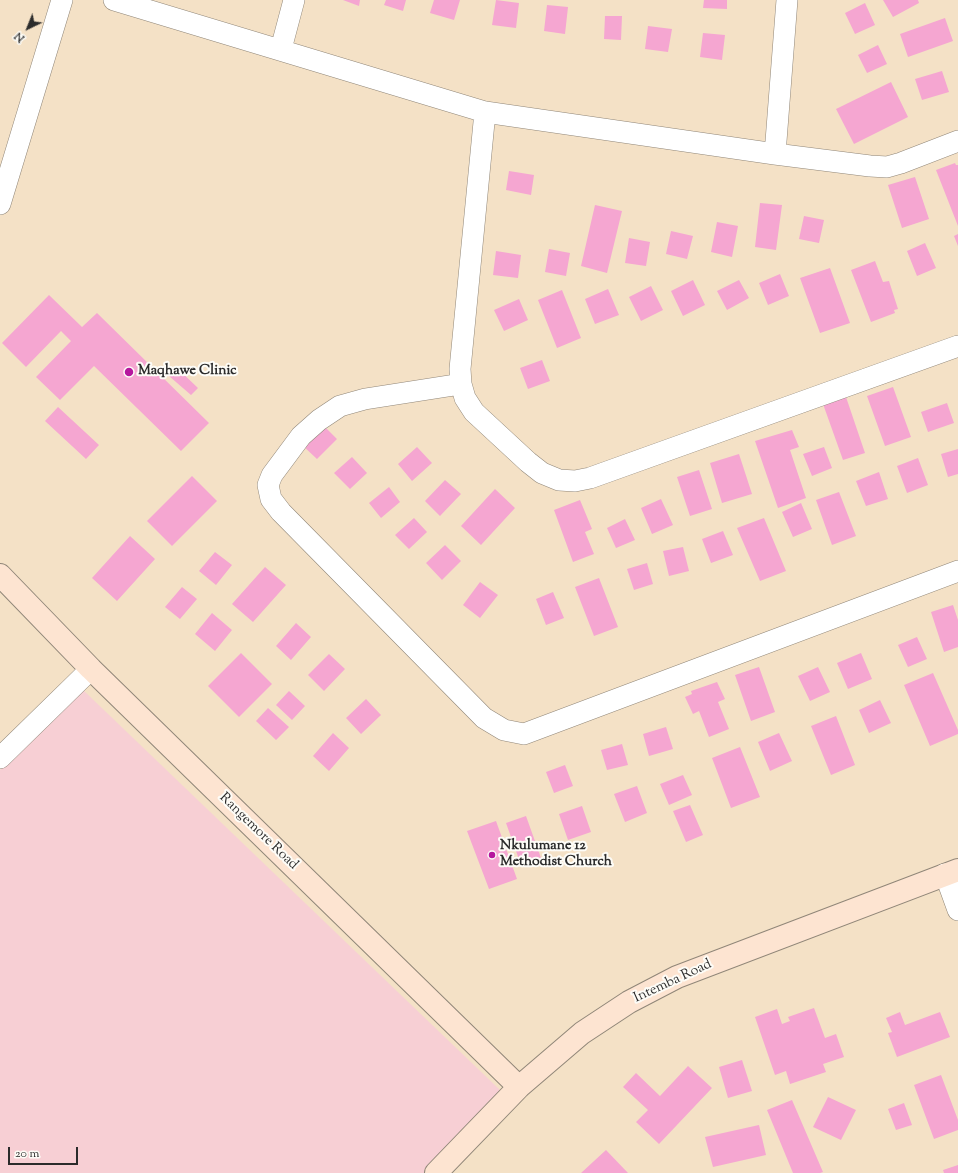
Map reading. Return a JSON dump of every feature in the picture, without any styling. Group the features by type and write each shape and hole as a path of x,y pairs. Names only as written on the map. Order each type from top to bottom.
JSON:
{"street":[{"path":"0,204 62,0"},
{"path":"114,0 281,49 485,112 775,154 870,166 887,167 902,163 958,141"},
{"path":"281,49 294,0"},
{"path":"775,154 787,0"},
{"path":"485,112 460,368 461,384 465,398 474,412 542,473 559,480 575,481 590,478 958,346"},
{"path":"461,384 364,399 340,406 319,420 301,436 272,475 268,485 272,499 281,512 484,718 504,730 524,734 958,571"},
{"name":"Rangemore Road","path":"0,575 91,669 518,1087"},
{"path":"0,758 91,669"},
{"path":"951,872 958,910"},
{"name":"Intemba Road","path":"436,1173 518,1087 582,1033 629,1002 677,977 951,872"}],"shaded area":[{"path":"81,688 501,1091 424,1173 0,1173 0,770"}],"building":[{"path":"343,0 360,0 359,6"},
{"path":"386,0 406,0 403,11 384,5"},
{"path":"434,0 460,0 454,20 430,13"},
{"path":"496,0 519,3 516,28 492,25"},
{"path":"704,0 727,0 727,9 703,8"},
{"path":"883,0 918,0 919,3 893,17"},
{"path":"865,3 875,25 855,34 845,13"},
{"path":"547,5 568,7 565,34 544,31"},
{"path":"605,16 622,16 621,40 604,39"},
{"path":"945,18 953,41 908,57 900,34"},
{"path":"648,26 672,29 668,52 645,49"},
{"path":"703,33 725,35 722,60 700,57"},
{"path":"878,45 887,64 867,73 858,55"},
{"path":"942,71 949,92 922,100 915,79"},
{"path":"891,82 908,117 854,144 836,109"},
{"path":"955,163 958,165 958,226 936,170"},
{"path":"509,171 534,175 531,195 506,190"},
{"path":"915,177 929,219 902,228 888,185"},
{"path":"760,203 782,205 776,250 755,247"},
{"path":"595,205 622,211 607,273 581,266"},
{"path":"804,216 824,220 819,243 799,239"},
{"path":"717,222 738,226 732,257 711,252"},
{"path":"671,231 693,236 687,259 666,254"},
{"path":"958,234 958,246 954,236"},
{"path":"629,238 650,242 646,266 625,263"},
{"path":"925,243 936,268 917,276 907,251"},
{"path":"549,249 570,253 566,276 545,272"},
{"path":"496,251 521,255 518,278 493,275"},
{"path":"875,261 883,282 889,281 898,309 894,310 895,313 871,322 851,270"},
{"path":"830,268 850,323 820,333 800,278"},
{"path":"780,274 789,296 768,305 759,283"},
{"path":"693,280 705,305 683,316 671,291"},
{"path":"739,280 749,298 727,310 717,291"},
{"path":"651,286 663,310 641,321 629,297"},
{"path":"608,289 619,315 595,324 585,299"},
{"path":"562,290 581,338 557,348 538,300"},
{"name":"Maqhawe Clinic","path":"49,295 82,327 97,313 209,423 181,451 94,366 60,400 36,377 71,341 61,331 26,367 2,343"},
{"path":"519,299 528,320 504,331 494,310"},
{"path":"542,360 550,381 528,389 520,368"},
{"path":"177,368 198,388 191,395 169,376"},
{"path":"893,387 911,437 885,446 867,396"},
{"path":"846,397 865,453 843,460 823,404"},
{"path":"947,403 954,423 928,432 921,412"},
{"path":"58,407 99,445 86,459 45,421"},
{"path":"323,425 337,439 317,459 302,445"},
{"path":"792,430 799,447 790,450 806,498 778,508 755,441"},
{"path":"417,447 432,463 412,481 398,464"},
{"path":"824,447 832,468 812,476 803,454"},
{"path":"958,449 958,474 948,477 941,454"},
{"path":"739,454 752,494 722,503 710,463"},
{"path":"352,457 367,473 350,489 334,473"},
{"path":"918,458 928,485 907,493 897,466"},
{"path":"699,470 712,509 690,516 677,477"},
{"path":"879,472 888,499 866,506 856,481"},
{"path":"192,476 217,501 172,546 147,521"},
{"path":"445,480 461,494 440,516 425,501"},
{"path":"389,487 400,502 381,518 369,503"},
{"path":"495,489 515,508 481,545 461,526"},
{"path":"839,492 856,536 832,545 816,500"},
{"path":"661,499 673,525 652,534 641,508"},
{"path":"580,500 592,529 585,532 594,554 573,562 554,510"},
{"path":"801,503 812,529 793,537 782,512"},
{"path":"414,518 427,532 409,549 395,535"},
{"path":"764,518 786,571 760,581 737,528"},
{"path":"625,519 635,540 616,548 607,528"},
{"path":"723,531 733,555 711,563 702,539"},
{"path":"130,536 155,559 117,601 92,578"},
{"path":"445,545 461,561 442,580 426,563"},
{"path":"683,547 689,571 669,576 663,551"},
{"path":"215,552 232,565 216,585 199,571"},
{"path":"647,563 653,584 634,590 627,569"},
{"path":"265,567 286,585 253,622 232,604"},
{"path":"599,578 618,627 594,636 575,587"},
{"path":"480,582 498,595 480,618 463,605"},
{"path":"182,587 197,599 180,619 165,607"},
{"path":"553,592 564,618 546,625 536,599"},
{"path":"953,605 958,620 958,647 944,652 931,612"},
{"path":"212,613 232,630 215,651 195,634"},
{"path":"296,623 311,637 291,660 276,646"},
{"path":"917,637 927,659 908,667 898,645"},
{"path":"241,653 272,684 239,717 208,686"},
{"path":"861,653 872,679 848,689 837,663"},
{"path":"329,654 345,669 324,691 308,675"},
{"path":"759,667 775,712 751,721 735,675"},
{"path":"818,667 830,692 810,701 798,676"},
{"path":"933,673 958,730 958,734 930,746 904,685"},
{"path":"717,682 725,699 718,702 729,729 709,737 699,711 693,714 685,697 692,694 691,691"},
{"path":"289,691 305,706 292,720 276,705"},
{"path":"366,699 381,715 361,734 346,718"},
{"path":"880,700 891,723 869,733 859,710"},
{"path":"268,708 289,727 276,740 256,721"},
{"path":"836,716 855,765 831,775 811,726"},
{"path":"666,727 673,749 649,756 643,734"},
{"path":"333,733 349,748 329,771 313,756"},
{"path":"779,733 792,761 770,771 758,742"},
{"path":"622,744 628,765 607,770 601,750"},
{"path":"740,747 760,797 731,808 712,758"},
{"path":"565,765 573,786 554,793 546,772"},
{"path":"683,775 692,795 669,805 660,784"},
{"path":"637,786 647,813 625,822 614,794"},
{"path":"690,805 703,835 686,842 673,811"},
{"path":"582,806 591,832 568,840 559,814"},
{"path":"526,816 541,858 521,865 506,823"},
{"name":"Nkulumane 12 Methodist Church","path":"496,821 517,879 489,889 467,831"},
{"path":"814,1008 825,1038 836,1034 844,1057 823,1064 826,1072 790,1084 786,1071 775,1075 755,1017 777,1009 782,1024 790,1021 788,1017"},
{"path":"900,1012 905,1025 940,1012 950,1037 897,1057 888,1033 892,1032 886,1018"},
{"path":"742,1060 752,1091 728,1098 719,1067"},
{"path":"688,1066 712,1088 659,1144 636,1122 648,1110 623,1087 636,1073 660,1096"},
{"path":"941,1075 958,1120 958,1130 934,1139 914,1085"},
{"path":"828,1097 856,1110 841,1140 813,1127"},
{"path":"792,1100 823,1172 793,1173 767,1110"},
{"path":"904,1103 912,1125 896,1130 888,1109"},
{"path":"759,1125 766,1155 713,1167 705,1137"},
{"path":"606,1150 628,1173 581,1173"},
{"path":"958,1165 958,1173 944,1173 943,1170"}],"place":[{"name":"Maqhawe Clinic","path":"129,372"},
{"name":"Nkulumane 12 Methodist Church","path":"492,855"}]}
